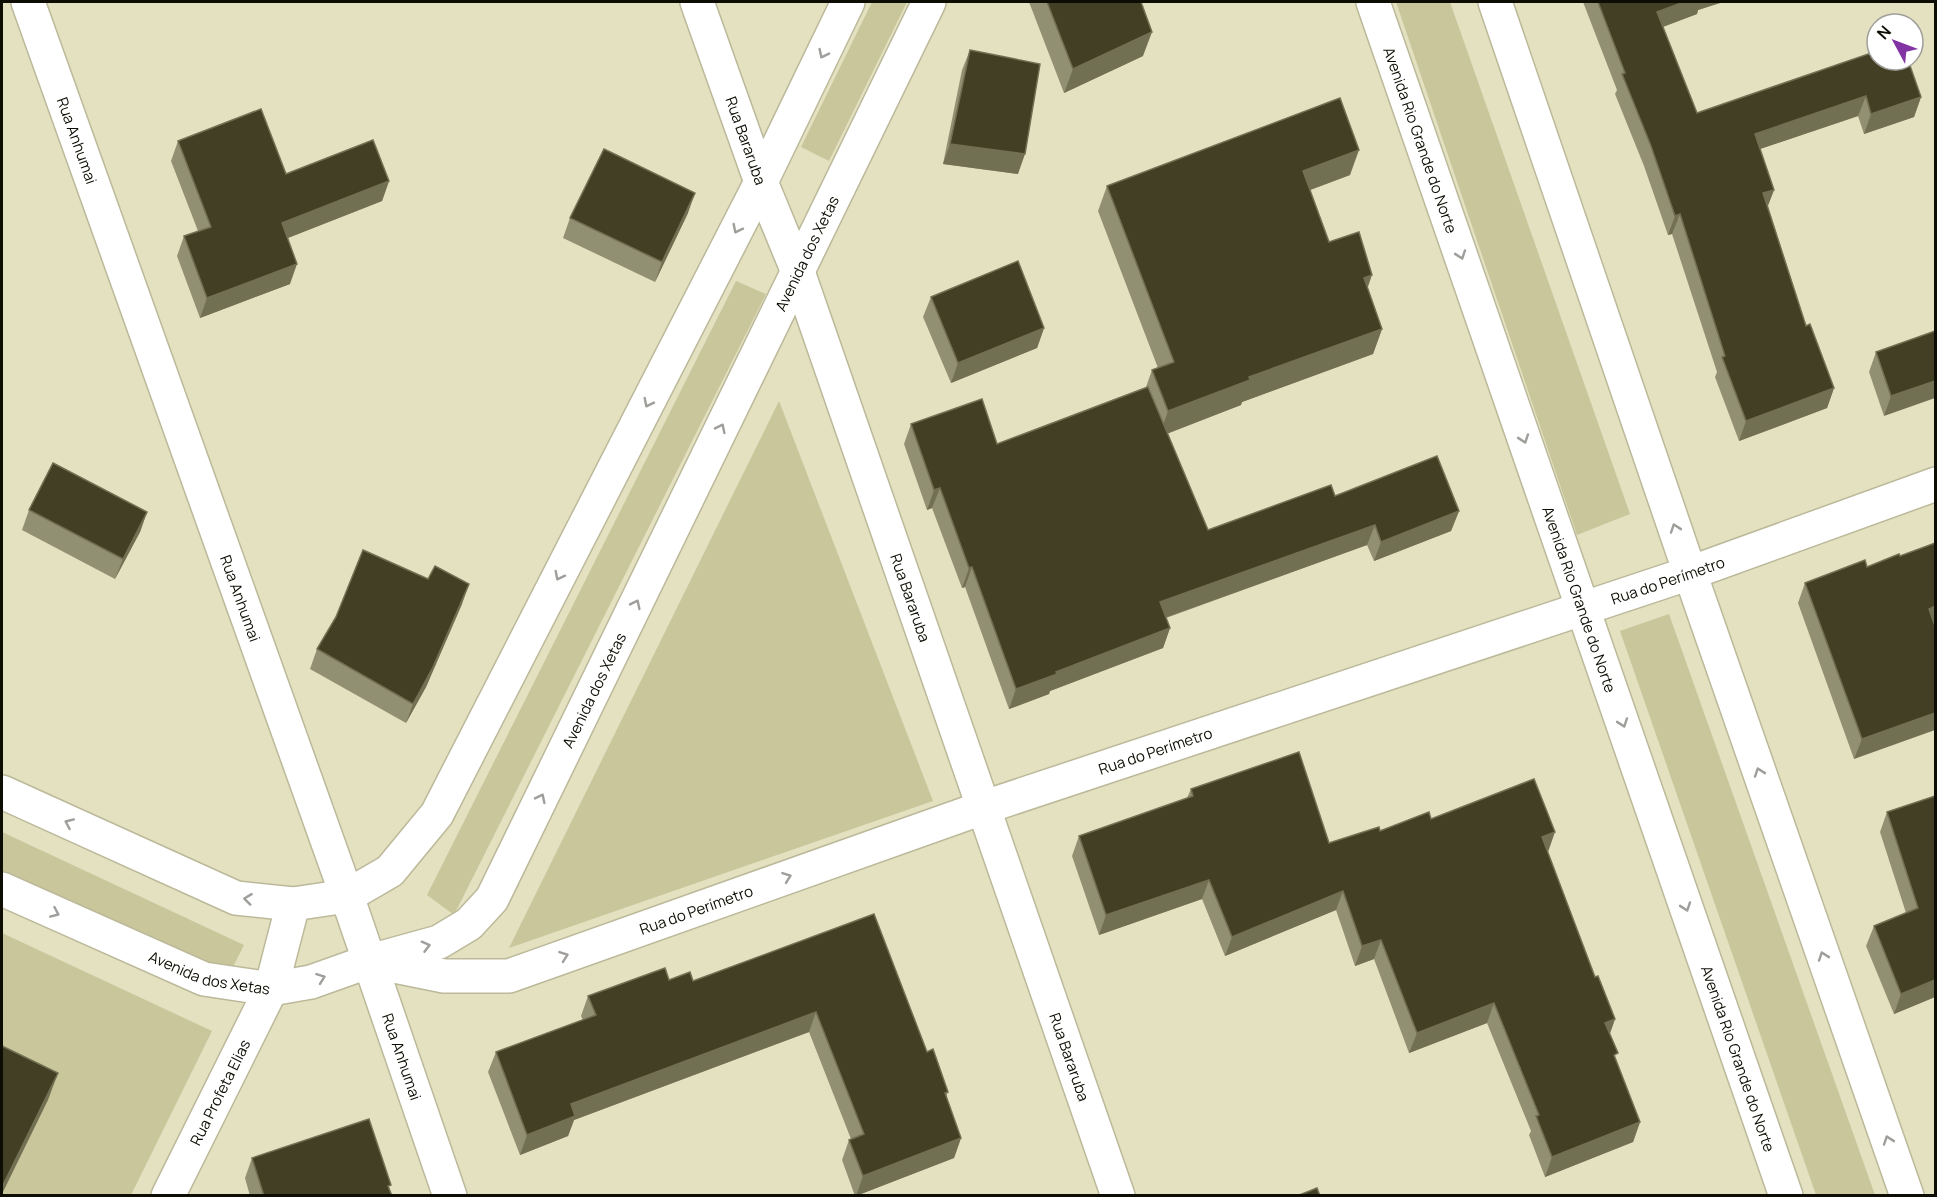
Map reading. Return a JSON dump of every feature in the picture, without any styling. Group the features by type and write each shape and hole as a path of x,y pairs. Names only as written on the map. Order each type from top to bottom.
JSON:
{"street":[{"name":"Rua Anhumai","path":"28,2 370,961 450,1196"},
{"name":"Rua Bararuba","path":"697,2 761,182 798,272 1118,1196"},
{"path":"2,792 236,898 293,904 347,896 390,871 438,814 761,182 848,2"},
{"name":"Avenida dos Xetas","path":"2,890 204,979 271,989 311,982 370,961 439,942 469,924 492,899 929,2"},
{"name":"Avenida Rio Grande do Norte","path":"1373,2 1786,1196"},
{"path":"1496,2 1690,573 1907,1196"},
{"name":"Rua do Perímetro","path":"370,961 444,976 509,976 985,807 1690,573 1935,484"},
{"name":"Rua Profeta Elias","path":"168,1196 271,989 293,904"}],"shaded area":[{"path":"872,2 907,2 829,161 801,147"},
{"path":"1396,2 1450,2 1630,514 1577,535"},
{"path":"736,281 766,294 454,915 427,895"},
{"path":"779,401 933,801 509,948"},
{"path":"1669,614 1875,1195 1816,1195 1620,631"},
{"path":"2,832 244,945 228,977 2,872"},
{"path":"2,933 212,1031 131,1195 2,1196"}],"building":[{"path":"1047,2 1141,2 1152,32 1073,69"},
{"path":"1598,2 1684,2 1657,12 1697,113 1865,55 1865,72 1912,72 1921,97 1871,114 1866,96 1755,134 1774,190 1763,193 1806,326 1810,324 1834,388 1746,421 1722,357 1725,356 1680,214 1675,216 1651,146 1622,74 1625,73"},
{"path":"970,50 1040,64 1025,154 950,144"},
{"path":"1340,98 1359,150 1303,171 1329,242 1359,232 1372,275 1364,278 1382,329 1249,377 1250,380 1168,411 1152,370 1174,362 1107,186"},
{"path":"261,109 286,174 373,140 389,181 282,223 297,264 207,298 184,236 211,227 178,141"},
{"path":"604,149 695,193 662,262 570,218"},
{"path":"1018,261 1044,328 958,363 931,297"},
{"path":"1935,331 1935,381 1891,396 1876,352"},
{"path":"1148,387 1208,530 1331,485 1335,496 1437,456 1459,511 1381,542 1375,525 1160,602 1170,628 1016,689 972,567 969,568 940,488 934,490 911,424 982,399 997,444"},
{"path":"53,463 147,512 123,559 29,510"},
{"path":"1935,543 1935,606 1929,609 1935,626 1935,713 1862,739 1805,583 1865,560 1867,567"},
{"path":"363,550 428,579 435,566 469,584 433,667 413,704 317,649 336,617"},
{"path":"1299,752 1329,843 1379,827 1380,831 1429,812 1431,819 1534,779 1555,832 1542,837 1595,977 1598,976 1615,1019 1605,1023 1618,1053 1614,1055 1640,1122 1552,1157 1536,1116 1539,1115 1494,1003 1417,1033 1381,940 1362,946 1343,891 1232,937 1209,880 1106,915 1079,836 1193,796 1191,789"},
{"path":"1935,796 1935,980 1901,994 1874,926 1918,908 1887,812"},
{"path":"874,914 927,1052 933,1049 961,1138 863,1176 849,1140 864,1134 816,1012 571,1104 575,1116 527,1135 496,1052 596,1015 588,996 665,968 669,980 690,972 693,981"},
{"path":"2,1046 58,1073 2,1187"},
{"path":"369,1119 391,1185 388,1186 392,1196 264,1196 252,1158"},
{"path":"1317,1188 1320,1196 1297,1196"}]}
